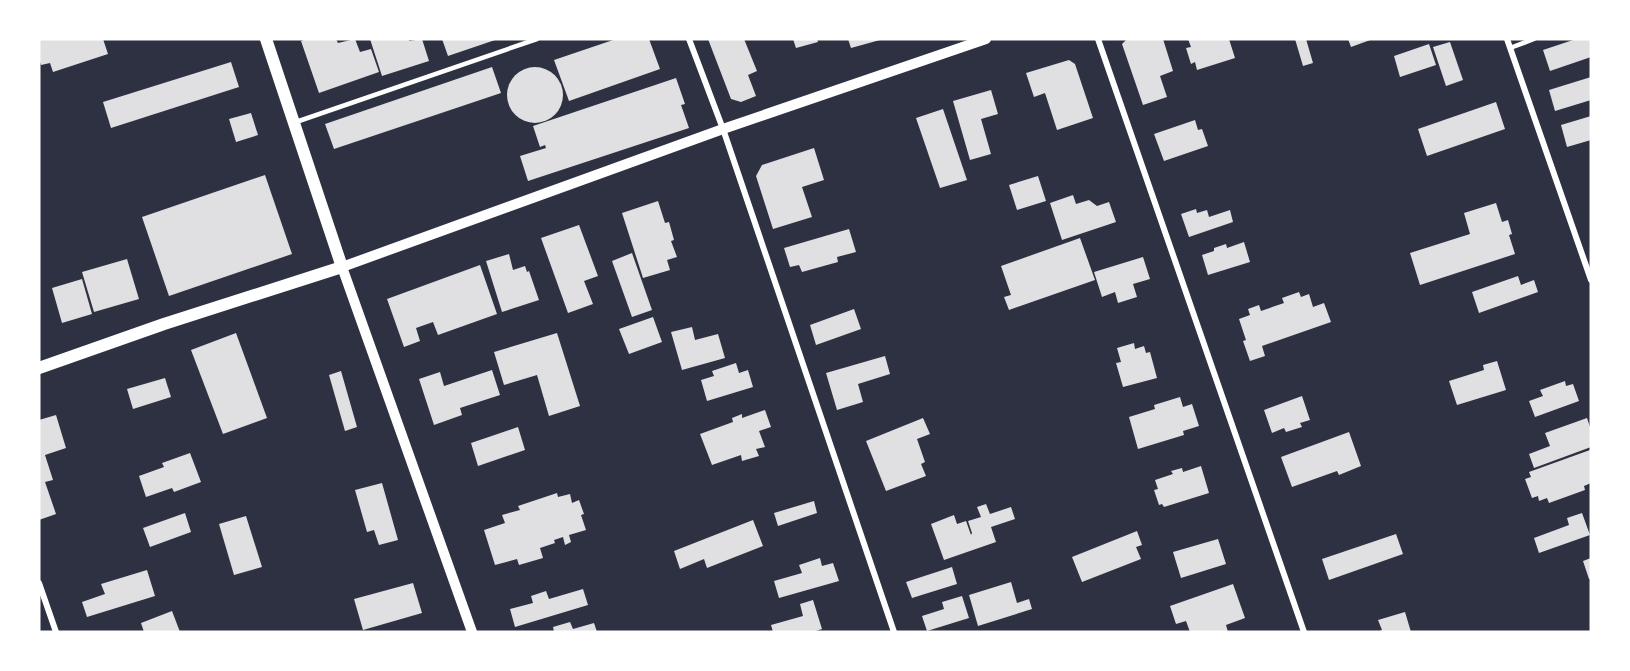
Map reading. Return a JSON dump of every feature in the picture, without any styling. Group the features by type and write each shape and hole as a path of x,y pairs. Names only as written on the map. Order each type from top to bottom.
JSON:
{"main road":[{"path":"39,368 164,324 342,267 266,39"}],"street":[{"path":"688,39 723,129 894,632"},
{"path":"472,632 342,267 723,129 986,39"},
{"path":"1098,39 1304,632"},
{"path":"1508,39 1591,280"},
{"path":"39,583 56,632"}],"lane":[{"path":"294,123 537,39"},
{"path":"1510,48 1533,39"}],"building":[{"path":"39,39 103,39 108,54 53,72 50,63 41,65"},
{"path":"336,39 338,43 355,39 360,52 371,49 379,72 319,93 301,41"},
{"path":"370,39 409,39 409,41 422,39 429,61 382,76"},
{"path":"442,39 498,39 448,56"},
{"path":"616,39 649,39 660,69 569,101 554,60"},
{"path":"708,39 744,39 757,71 748,75 756,96 741,102 731,99"},
{"path":"793,39 817,39 818,42 796,48"},
{"path":"848,39 880,39 880,40 851,48"},
{"path":"1127,39 1163,39 1173,71 1160,76 1167,97 1143,105 1122,44"},
{"path":"1188,39 1229,39 1235,58 1197,70 1195,62 1191,64 1186,48 1191,47"},
{"path":"1295,39 1306,39 1313,63 1303,66"},
{"path":"1348,39 1373,39 1351,47"},
{"path":"1576,39 1591,39 1591,57 1550,71 1543,50"},
{"path":"1450,42 1463,80 1446,86 1433,47"},
{"path":"1429,44 1436,65 1400,77 1394,56"},
{"path":"1069,60 1075,64 1093,118 1057,130 1045,93 1034,97 1026,73"},
{"path":"231,62 239,87 111,128 103,102"},
{"path":"492,67 501,93 334,149 325,124"},
{"path":"535,67 546,69 555,75 561,84 563,95 561,106 555,115 546,121 535,123 524,121 515,115 509,106 507,95 509,84 515,75 524,69"},
{"path":"1591,77 1591,100 1555,111 1549,90"},
{"path":"676,78 685,104 681,105 689,128 528,181 520,156 546,148 545,145 540,147 533,126"},
{"path":"991,90 998,114 981,119 991,154 970,160 953,101"},
{"path":"1496,102 1505,129 1427,156 1418,129"},
{"path":"943,109 967,180 940,188 916,118"},
{"path":"251,113 258,135 236,142 229,119"},
{"path":"1591,116 1591,140 1567,147 1561,125"},
{"path":"1195,120 1198,130 1202,129 1208,146 1164,161 1154,134"},
{"path":"814,148 824,180 802,187 812,217 773,229 756,176 762,165"},
{"path":"265,175 292,254 169,296 142,217"},
{"path":"1038,176 1046,201 1017,210 1009,185"},
{"path":"1073,195 1076,204 1089,200 1097,206 1109,202 1116,222 1062,240 1050,203"},
{"path":"658,201 665,223 669,222 674,240 671,241 677,257 667,260 670,270 643,278 622,213"},
{"path":"1496,203 1502,222 1508,220 1512,234 1509,235 1515,254 1420,285 1410,253 1470,234 1464,213"},
{"path":"1196,209 1197,213 1207,210 1209,217 1230,210 1233,222 1189,237 1181,214"},
{"path":"579,225 598,276 584,281 593,304 568,313 541,238"},
{"path":"849,229 856,252 837,257 838,262 802,272 799,265 790,267 784,248"},
{"path":"1080,238 1095,280 1009,310 1004,297 1011,295 1001,266"},
{"path":"1244,242 1250,262 1208,275 1202,255 1226,244 1227,248"},
{"path":"632,253 652,310 632,317 612,261"},
{"path":"509,254 513,270 525,266 527,272 529,271 539,300 502,312 486,261"},
{"path":"1143,257 1150,279 1133,284 1137,297 1118,303 1115,292 1102,297 1094,272"},
{"path":"127,259 139,299 94,312 82,272"},
{"path":"480,265 497,314 438,335 433,322 416,328 420,341 404,347 387,299"},
{"path":"1518,276 1521,285 1534,280 1538,292 1479,313 1472,292"},
{"path":"82,279 92,314 62,323 52,288"},
{"path":"1299,292 1301,297 1309,294 1313,307 1324,303 1331,322 1262,346 1265,356 1250,361 1239,319 1250,315 1248,309 1259,305 1261,311 1284,303 1282,298"},
{"path":"854,309 861,329 816,345 810,325"},
{"path":"653,317 662,342 629,354 619,329"},
{"path":"692,327 695,340 718,334 725,358 682,370 671,332"},
{"path":"236,333 267,418 223,434 191,350"},
{"path":"557,333 580,406 549,416 537,375 504,385 494,352"},
{"path":"1134,343 1135,349 1144,346 1146,353 1150,352 1157,378 1123,387 1116,363 1121,362 1117,348"},
{"path":"885,356 890,374 858,384 863,402 837,410 826,373"},
{"path":"1497,361 1506,390 1457,405 1449,381 1484,370 1483,365"},
{"path":"736,363 739,373 748,370 753,387 707,401 701,380 714,376 712,371"},
{"path":"492,370 500,395 460,408 462,415 434,425 419,379 440,372 444,386"},
{"path":"341,371 357,427 345,431 329,375"},
{"path":"165,378 171,397 133,409 127,389"},
{"path":"1565,381 1566,386 1573,384 1579,401 1535,417 1529,401 1543,396 1540,390"},
{"path":"1302,396 1310,420 1300,423 1302,427 1286,432 1284,428 1272,433 1264,410"},
{"path":"1180,397 1183,407 1192,404 1199,426 1183,431 1184,435 1138,449 1129,417 1155,409 1154,405"},
{"path":"765,410 771,427 759,431 765,447 756,449 759,456 742,461 741,455 712,465 700,434 733,422 732,418 742,414 742,418"},
{"path":"56,415 66,448 45,455 53,480 45,482 56,514 39,520 39,420"},
{"path":"923,418 930,434 917,439 925,462 921,464 926,476 886,491 866,441"},
{"path":"1587,418 1591,430 1591,447 1534,468 1529,454 1550,446 1545,433"},
{"path":"518,427 525,450 478,466 471,443"},
{"path":"1349,432 1361,466 1339,475 1337,471 1292,487 1281,457"},
{"path":"1590,450 1591,483 1584,486 1585,490 1549,503 1547,498 1539,501 1538,496 1532,498 1525,479 1531,477 1529,472"},
{"path":"190,453 201,482 174,492 172,488 146,497 139,476 164,467 162,463"},
{"path":"1201,466 1209,493 1164,507 1162,504 1159,505 1154,490 1158,489 1155,480 1173,474 1171,471 1182,468 1183,472"},
{"path":"382,483 398,540 379,545 374,530 367,532 355,490"},
{"path":"557,493 558,497 570,494 572,503 579,500 586,530 569,535 571,542 565,545 563,537 554,540 555,543 540,548 543,558 519,565 517,559 495,565 484,530 505,523 502,515 520,510 518,506"},
{"path":"814,501 817,513 778,526 774,513"},
{"path":"986,504 990,514 1011,507 1015,519 991,527 996,542 944,560 931,524 954,515 957,524 966,521 971,535 968,521 981,517 977,507"},
{"path":"185,513 191,532 150,547 143,528"},
{"path":"1582,513 1590,535 1539,553 1534,538 1569,525 1567,518"},
{"path":"246,516 262,567 234,575 219,524"},
{"path":"753,520 763,546 707,568 704,559 680,569 674,551"},
{"path":"1137,531 1142,545 1136,547 1141,559 1082,582 1072,557"},
{"path":"1396,534 1403,554 1329,580 1322,559"},
{"path":"1218,539 1226,564 1181,578 1173,552"},
{"path":"820,558 822,566 833,563 839,581 779,598 774,581 802,573 799,565"},
{"path":"1591,558 1591,579 1589,579 1583,561"},
{"path":"952,567 957,584 912,598 906,582"},
{"path":"147,570 155,596 87,617 82,602 105,594 101,584"},
{"path":"1011,582 1017,603 1029,599 1032,609 978,626 969,595"},
{"path":"413,583 422,613 363,630 354,599"},
{"path":"1233,584 1245,618 1226,625 1228,632 1190,632 1186,621 1176,624 1170,606"},
{"path":"583,589 588,605 515,627 510,609 533,603 531,596 546,591 549,599"},
{"path":"962,596 969,618 927,631 922,616 944,609 942,602"},
{"path":"813,600 822,629 813,632 773,632 771,625 803,616 800,604"},
{"path":"172,611 180,632 144,632 141,623"},
{"path":"1405,612 1411,632 1377,632 1382,630 1378,620"},
{"path":"570,622 573,629 594,623 597,632 554,632 553,627"}]}
